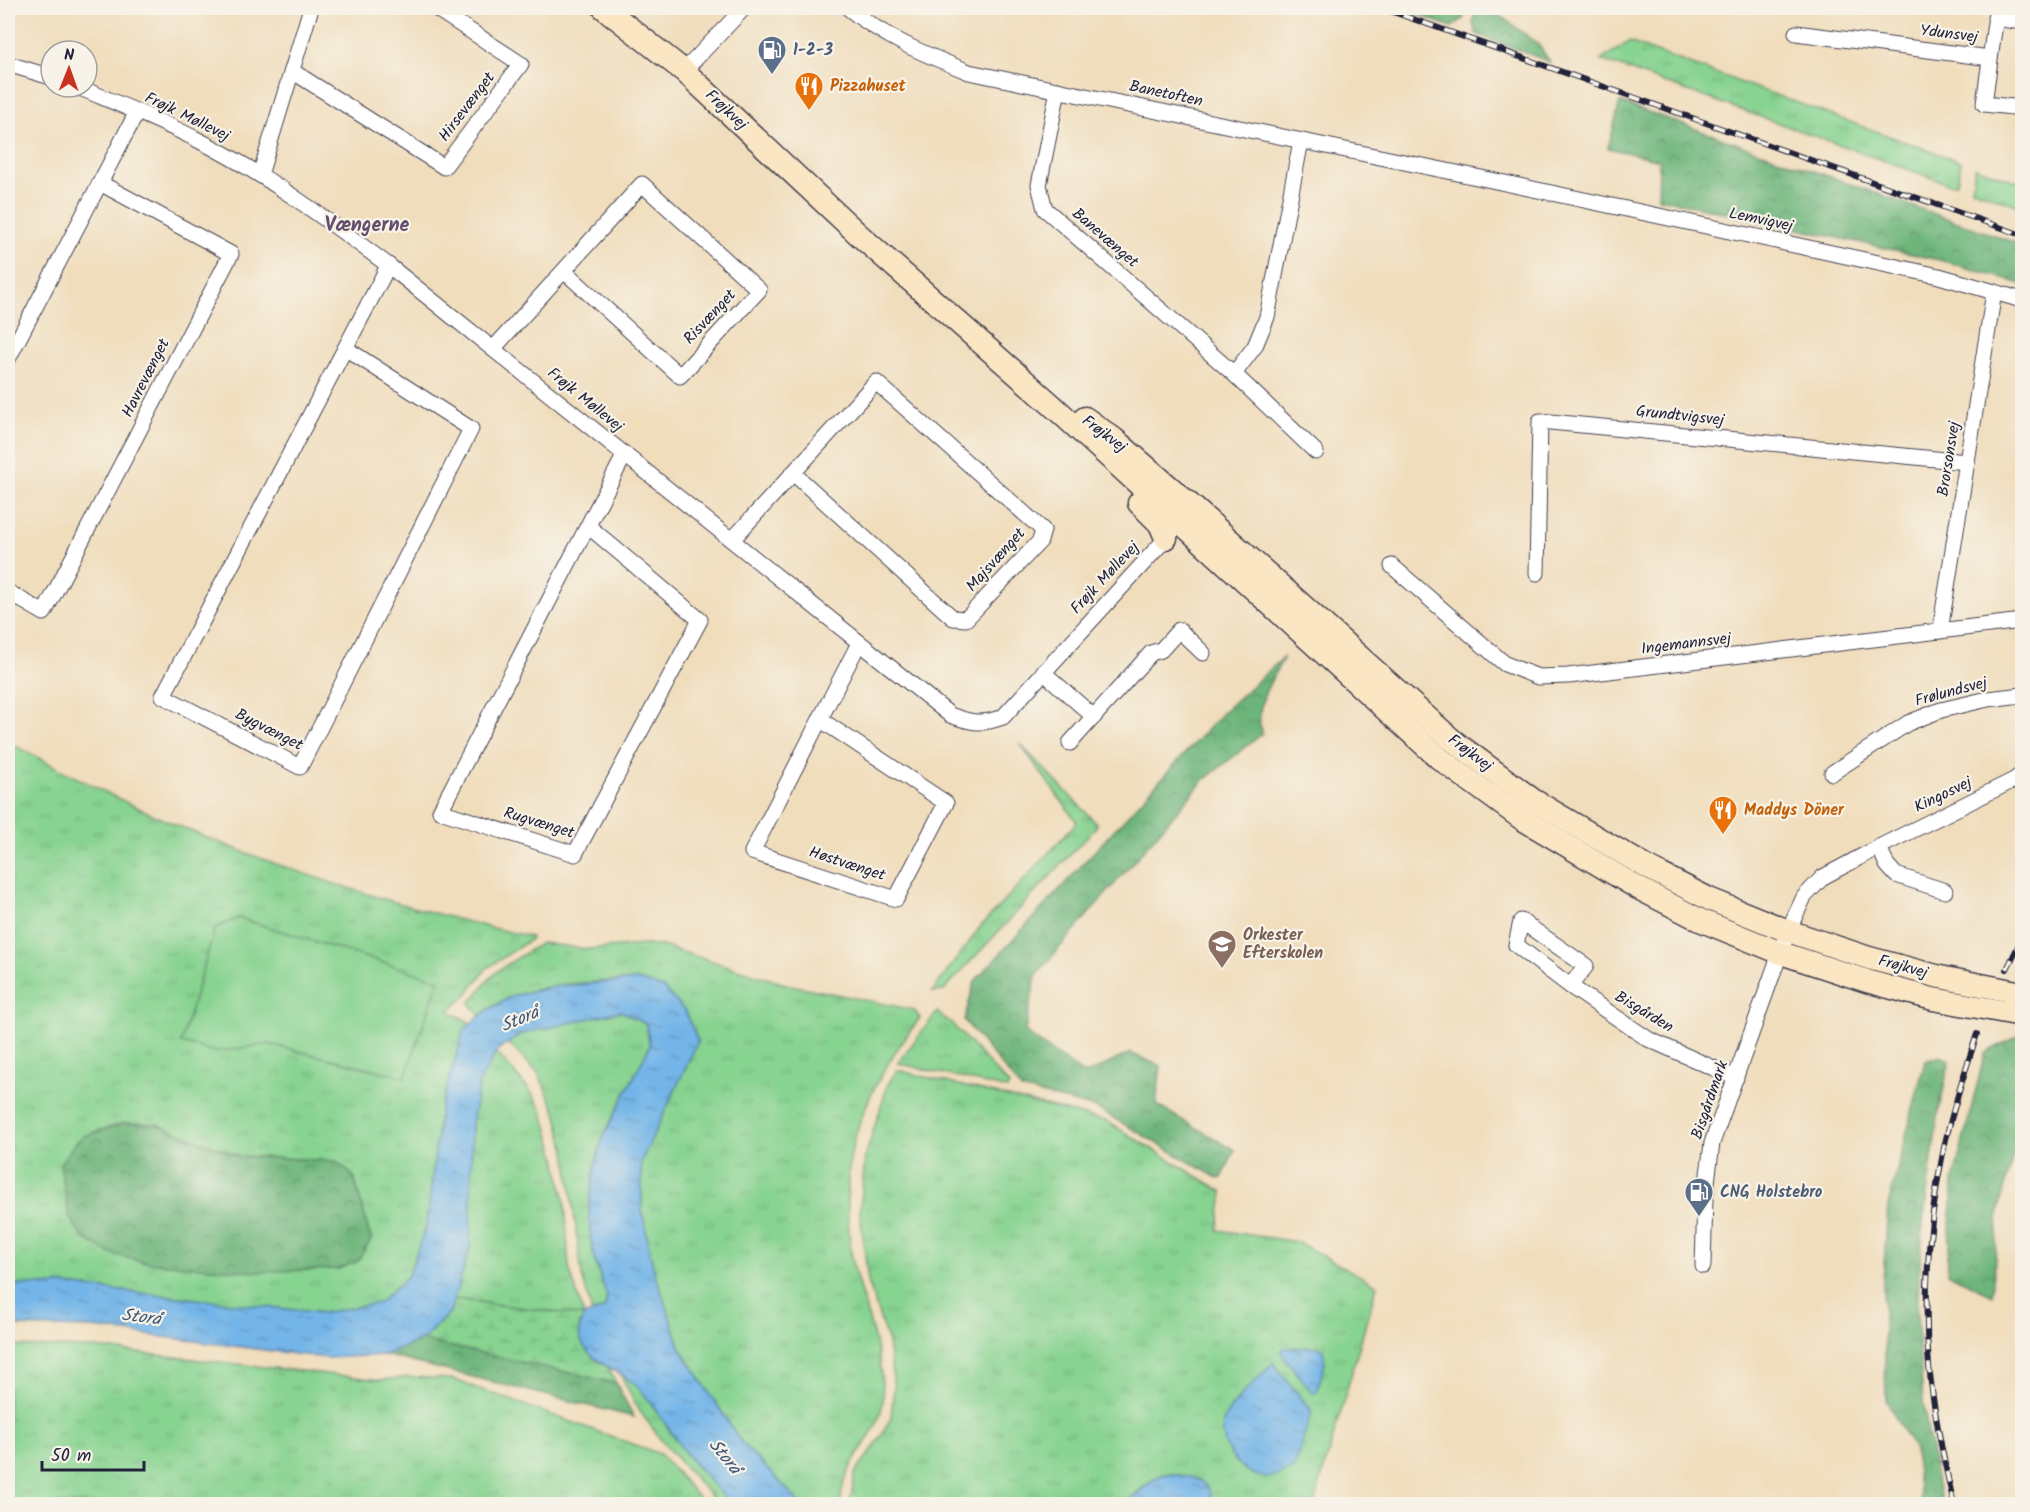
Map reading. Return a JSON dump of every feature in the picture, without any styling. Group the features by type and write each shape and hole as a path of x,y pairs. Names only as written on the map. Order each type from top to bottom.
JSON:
{"street":[{"path":"260,175 311,8"},
{"name":"Hirsevænget","path":"292,71 444,167 521,64 435,8"},
{"name":"Frøjkvej","path":"604,8 684,71 858,234 1005,363 1181,523 1452,740 1533,800 1650,869 1709,899 1784,942 1870,982 1933,999 2022,1015"},
{"path":"684,71 744,8"},
{"name":"Banetoften","path":"848,8 871,26 921,53 969,72 1491,180"},
{"name":"Ydunsvej","path":"2022,22 1996,13 1984,104 2022,108"},
{"name":"Ydunsvej","path":"1796,33 1990,58"},
{"path":"8,64 39,73"},
{"name":"Banevænget","path":"1058,90 1039,185 1045,209 1234,374 1316,452"},
{"name":"Frøjk Møllevej","path":"99,96 193,137 260,175 327,220 388,265 950,716 970,722 988,722 1003,717 1181,523"},
{"path":"8,360 137,112"},
{"path":"1234,374 1255,346 1267,317 1301,141"},
{"name":"Lemvigvej","path":"1491,180 1940,276 2022,300"},
{"name":"Havrevænget","path":"8,592 44,613 231,254 100,183"},
{"name":"Risvænget","path":"493,349 642,184 759,290 680,376 564,271"},
{"name":"Bygvænget","path":"345,348 471,429 300,767 163,696 388,265"},
{"name":"Brorsonsvej","path":"1940,631 1994,292"},
{"name":"Frøjkvej","path":"1005,363 1114,439 1181,523"},
{"name":"Majsvænget","path":"732,540 793,473 876,382 1043,530 1040,542 966,619 953,618 793,473"},
{"name":"Grundtvigsvej","path":"1537,573 1540,421 1967,462"},
{"name":"Rugvænget","path":"588,526 700,620 575,854 440,811 625,454"},
{"name":"Ingemannsvej","path":"1392,566 1505,664 1538,677 1568,676 2022,621"},
{"path":"1070,743 1151,653 1161,650 1179,630 1203,653"},
{"name":"Høstvænget","path":"821,720 946,803 896,899 752,852 859,643"},
{"path":"1043,672 1094,717"},
{"name":"Frølundsvej","path":"1832,773 1908,723 1941,710 2022,694"},
{"name":"Kingosvej","path":"1784,942 1804,897 1823,877 2022,774"},
{"path":"1879,847 1887,865 1896,875 1945,891"},
{"name":"Bisgården","path":"1570,986 1586,966 1521,921 1516,945 1570,986 1648,1039 1736,1078"},
{"name":"Frøjkvej","path":"1784,942 1869,958 1920,972 2022,993"},
{"name":"Bisgårdmark","path":"1703,1266 1705,1198 1712,1143 1784,942"}],"green space":[{"path":"1413,8 1466,8 1463,19 1452,27 1408,12"},
{"path":"1476,8 1495,8 1498,14 1538,44 1550,62 1476,34 1473,23"},
{"path":"1629,42 1961,162 1957,183 1949,184 1601,60"},
{"path":"1620,102 2022,245 2022,284 1948,262 1658,198 1659,160 1608,148"},
{"path":"1975,167 2022,183 2022,207 1972,189"},
{"path":"1284,657 1262,704 1260,724 1262,734 1204,780 1036,975 1025,1032 1085,1075 1130,1053 1161,1066 1156,1105 1235,1150 1222,1178 1219,1179 1096,1108 1021,1089 964,1020 975,981 1224,711"},
{"path":"8,742 139,808 249,854 388,900 531,937 487,968 464,998 449,1011 471,1023 464,1031 440,1110 427,1224 408,1276 379,1303 323,1313 66,1285 8,1285","holes":["239,918 439,981 405,1077 269,1044 215,928","124,1123 156,1124 239,1156 336,1161 354,1177 371,1240 74,1144 84,1136"]},
{"path":"1020,744 1096,823 1096,827 943,991 932,992 981,926 1077,822"},
{"path":"239,918 439,980 405,1077 269,1044 216,1052 181,1043 215,928"},
{"path":"541,943 587,949 663,946 786,984 914,1010 920,1018 887,1065 869,1099 856,1135 850,1162 848,1214 851,1251 878,1355 883,1399 880,1415 874,1428 846,1476 841,1504 801,1504 741,1442 681,1349 653,1268 642,1210 641,1162 698,1041 638,980 576,983 534,990 514,996 480,1016 470,1003 489,979 500,969"},
{"path":"621,1011 646,1024 650,1046 604,1135 595,1165 590,1233 594,1258 607,1296 605,1308 592,1313 582,1276 566,1151 556,1112 538,1073 508,1043 521,1034"},
{"path":"937,1012 952,1024 1009,1085 1007,1089 898,1063"},
{"path":"2019,1035 2022,1036 2022,1121 1999,1209 1992,1295 1947,1273 1953,1181 1985,1053"},
{"path":"496,1052 531,1092 542,1110 556,1157 565,1202 569,1268 584,1316 454,1299 470,1248 472,1123 479,1083"},
{"path":"1940,1056 1950,1060 1939,1110 1923,1222 1917,1312 1923,1403 1938,1489 1943,1504 1921,1504 1914,1450 1886,1400 1883,1281 1888,1205 1925,1061"},
{"path":"897,1070 1106,1121 1223,1192 1218,1230 1297,1242 1377,1285 1314,1504 1212,1504 1208,1491 1199,1481 1169,1474 1152,1481 1125,1504 852,1504 855,1473 875,1446 891,1418 894,1387 888,1343 868,1281 860,1212 865,1157 888,1084","holes":["1273,1364 1311,1410 1294,1468 1223,1430 1225,1420 1235,1402"]},
{"path":"124,1123 156,1124 239,1156 336,1161 354,1177 371,1240 357,1262 338,1269 257,1272 143,1262 109,1253 83,1238 69,1217 60,1164 74,1144 84,1136"},
{"path":"454,1299 584,1316 580,1324 594,1358 609,1368 616,1383 422,1340 450,1312"},
{"path":"422,1340 616,1383 634,1417 384,1355"},
{"path":"8,1346 95,1348 381,1380 409,1377 452,1379 660,1454 704,1504 17,1504 8,1497"},
{"path":"619,1371 641,1389 686,1454 731,1504 718,1504 664,1444 637,1407"}],"water":[{"name":"Storå","path":"638,980 663,988 685,1011 698,1041 641,1162 642,1210 653,1268 681,1349 741,1442 801,1504 731,1504 690,1459 654,1406 640,1390 626,1377 605,1365 586,1350 580,1340 581,1322 584,1316 605,1308 607,1296 594,1258 590,1233 589,1204 595,1165 604,1135 650,1046 646,1024 621,1011 521,1034 496,1052 479,1083 472,1123 470,1248 450,1312 422,1340 384,1355 327,1358 94,1328 8,1326 8,1285 66,1285 323,1313 379,1303 408,1276 427,1224 440,1110 464,1030 486,1011 512,996 558,986"},
{"path":"1318,1347 1323,1350 1325,1363 1317,1392 1313,1393 1281,1351 1284,1348"},
{"path":"1273,1363 1311,1410 1311,1414 1294,1469 1267,1477 1257,1476 1240,1466 1228,1449 1223,1430 1224,1420 1232,1407"},
{"path":"1164,1474 1186,1476 1198,1480 1209,1490 1212,1504 1125,1504"}],"railway":[{"path":"1382,8 2022,235"},
{"path":"2007,969 2022,938"},
{"path":"1954,1504 1931,1384 1927,1339 1927,1284 1934,1201 1944,1148 1977,1034"}],"place":[{"name":"1-2-3","path":"772,76"},
{"name":"Pizzahuset","path":"809,112"},
{"name":"Maddys Döner","path":"1723,836"},
{"name":"Orkester Efterskolen","path":"1222,970"},
{"name":"CNG Holstebro","path":"1699,1218"}],"district":[{"name":"Vængerne","path":"367,226"}]}
